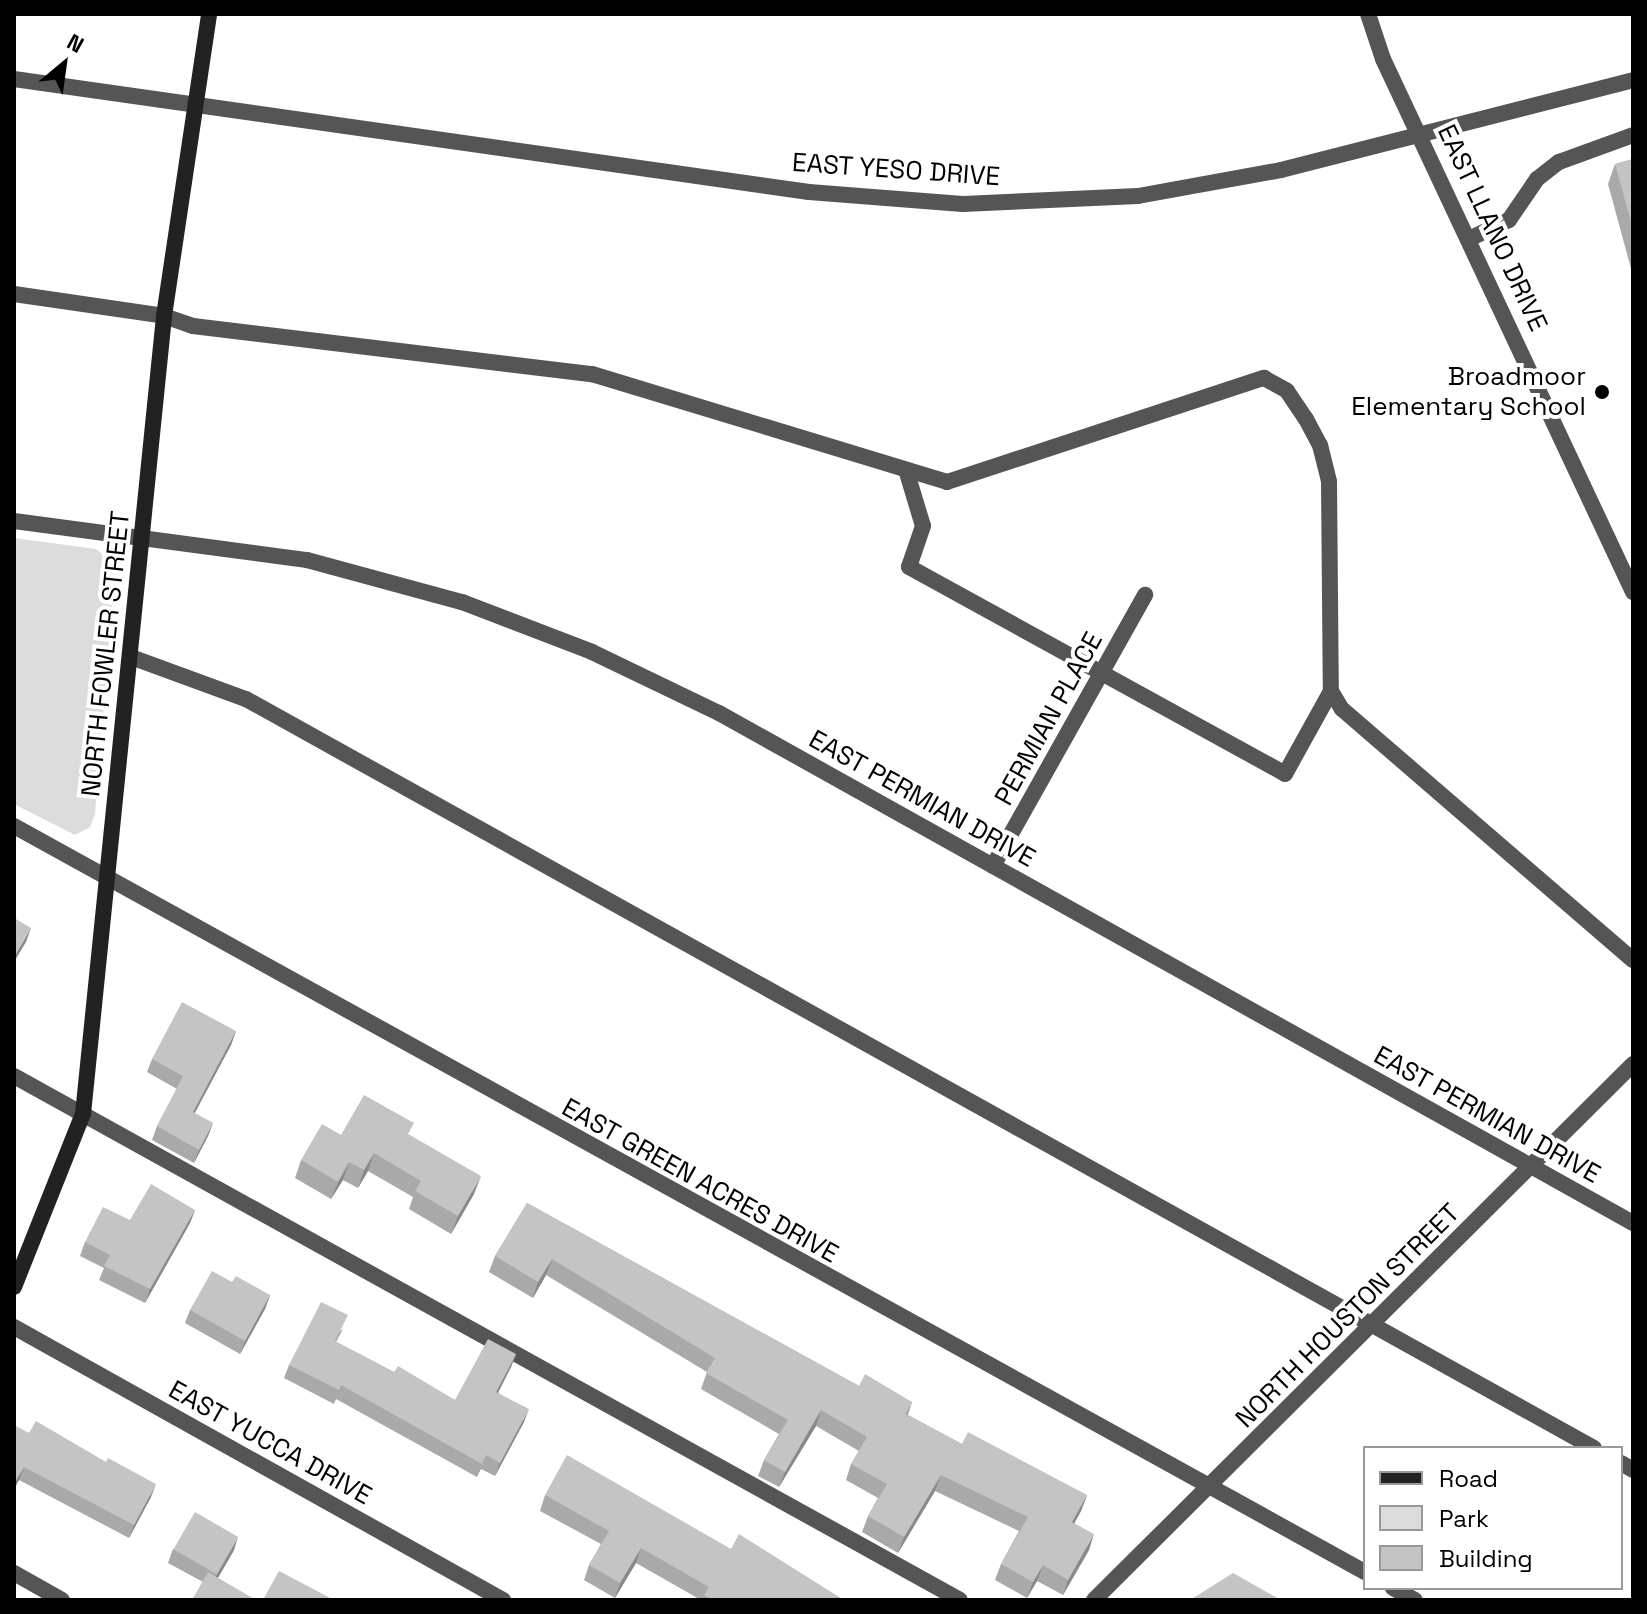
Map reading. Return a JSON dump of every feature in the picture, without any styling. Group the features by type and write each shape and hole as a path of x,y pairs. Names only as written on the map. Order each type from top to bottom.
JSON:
{"street":[{"name":"NORTH FOWLER STREET","path":"14,1287 83,1114 164,316 209,14"},
{"name":"EAST LLANO DRIVE","path":"1368,14 1383,59 1422,132 1633,592"},
{"name":"EAST YESO DRIVE","path":"14,79 809,192 963,204 1138,196 1281,170 1633,80"},
{"path":"1471,238 1509,220 1537,179 1559,162 1633,135"},
{"path":"14,294 164,316 193,326 592,374 907,473 947,482 1264,378 1287,391 1306,419 1320,445 1329,482 1331,691 1285,774 1102,677 909,567 923,526 907,473"},
{"name":"EAST PERMIAN DRIVE","path":"14,521 307,560 530,625 707,707 1633,1223"},
{"name":"PERMIAN PLACE","path":"993,866 1102,677 1145,595"},
{"path":"131,657 246,699 1590,1446"},
{"path":"1331,691 1342,709 1633,960"},
{"name":"EAST GREEN ACRES DRIVE","path":"14,826 1363,1571"},
{"name":"NORTH HOUSTON STREET","path":"1094,1600 1633,1064"},
{"path":"14,1076 960,1600"},
{"name":"EAST YUCCA DRIVE","path":"14,1327 503,1600"},
{"path":"14,1573 62,1600"},
{"path":"1397,1590 1415,1600"}],"green space":[{"path":"14,538 96,549 115,565 95,814 90,827 75,835 14,804"}],"building":[{"path":"1633,159 1633,229 1615,164"},
{"path":"14,918 31,928 14,957"},
{"path":"182,1002 236,1031 193,1112 213,1123 199,1150 157,1126 183,1076 152,1059"},
{"path":"364,1095 414,1123 408,1134 481,1176 458,1216 415,1191 421,1181 374,1153 364,1170 349,1162 338,1182 301,1160 322,1124 341,1135"},
{"path":"151,1184 195,1210 150,1289 104,1266 110,1255 85,1242 103,1207 130,1220"},
{"path":"527,1203 859,1386 865,1374 912,1402 905,1414 962,1444 968,1432 1087,1495 1072,1522 1094,1534 1068,1580 1043,1565 1033,1582 1001,1564 1028,1517 941,1475 904,1537 868,1516 887,1484 851,1464 867,1437 821,1410 785,1472 764,1460 788,1420 706,1373 715,1358 552,1259 538,1282 495,1256"},
{"path":"212,1271 232,1282 236,1276 270,1295 245,1341 190,1310"},
{"path":"321,1302 348,1315 335,1341 394,1372 398,1366 455,1400 488,1339 516,1354 496,1392 529,1409 500,1463 486,1455 482,1464 341,1385 339,1390 289,1365"},
{"path":"36,1421 106,1462 108,1458 156,1484 134,1525 24,1467 14,1483 14,1429 16,1426 29,1433"},
{"path":"567,1455 731,1549 739,1534 844,1600 713,1600 704,1595 709,1587 641,1548 620,1583 589,1565 609,1531 545,1495"},
{"path":"195,1512 238,1537 217,1574 174,1549"},
{"path":"279,1571 334,1600 263,1600"},
{"path":"208,1572 256,1600 192,1600"},
{"path":"1233,1573 1281,1600 1190,1600"}],"place":[{"name":"Broadmoor Elementary School","path":"1602,392"}]}
